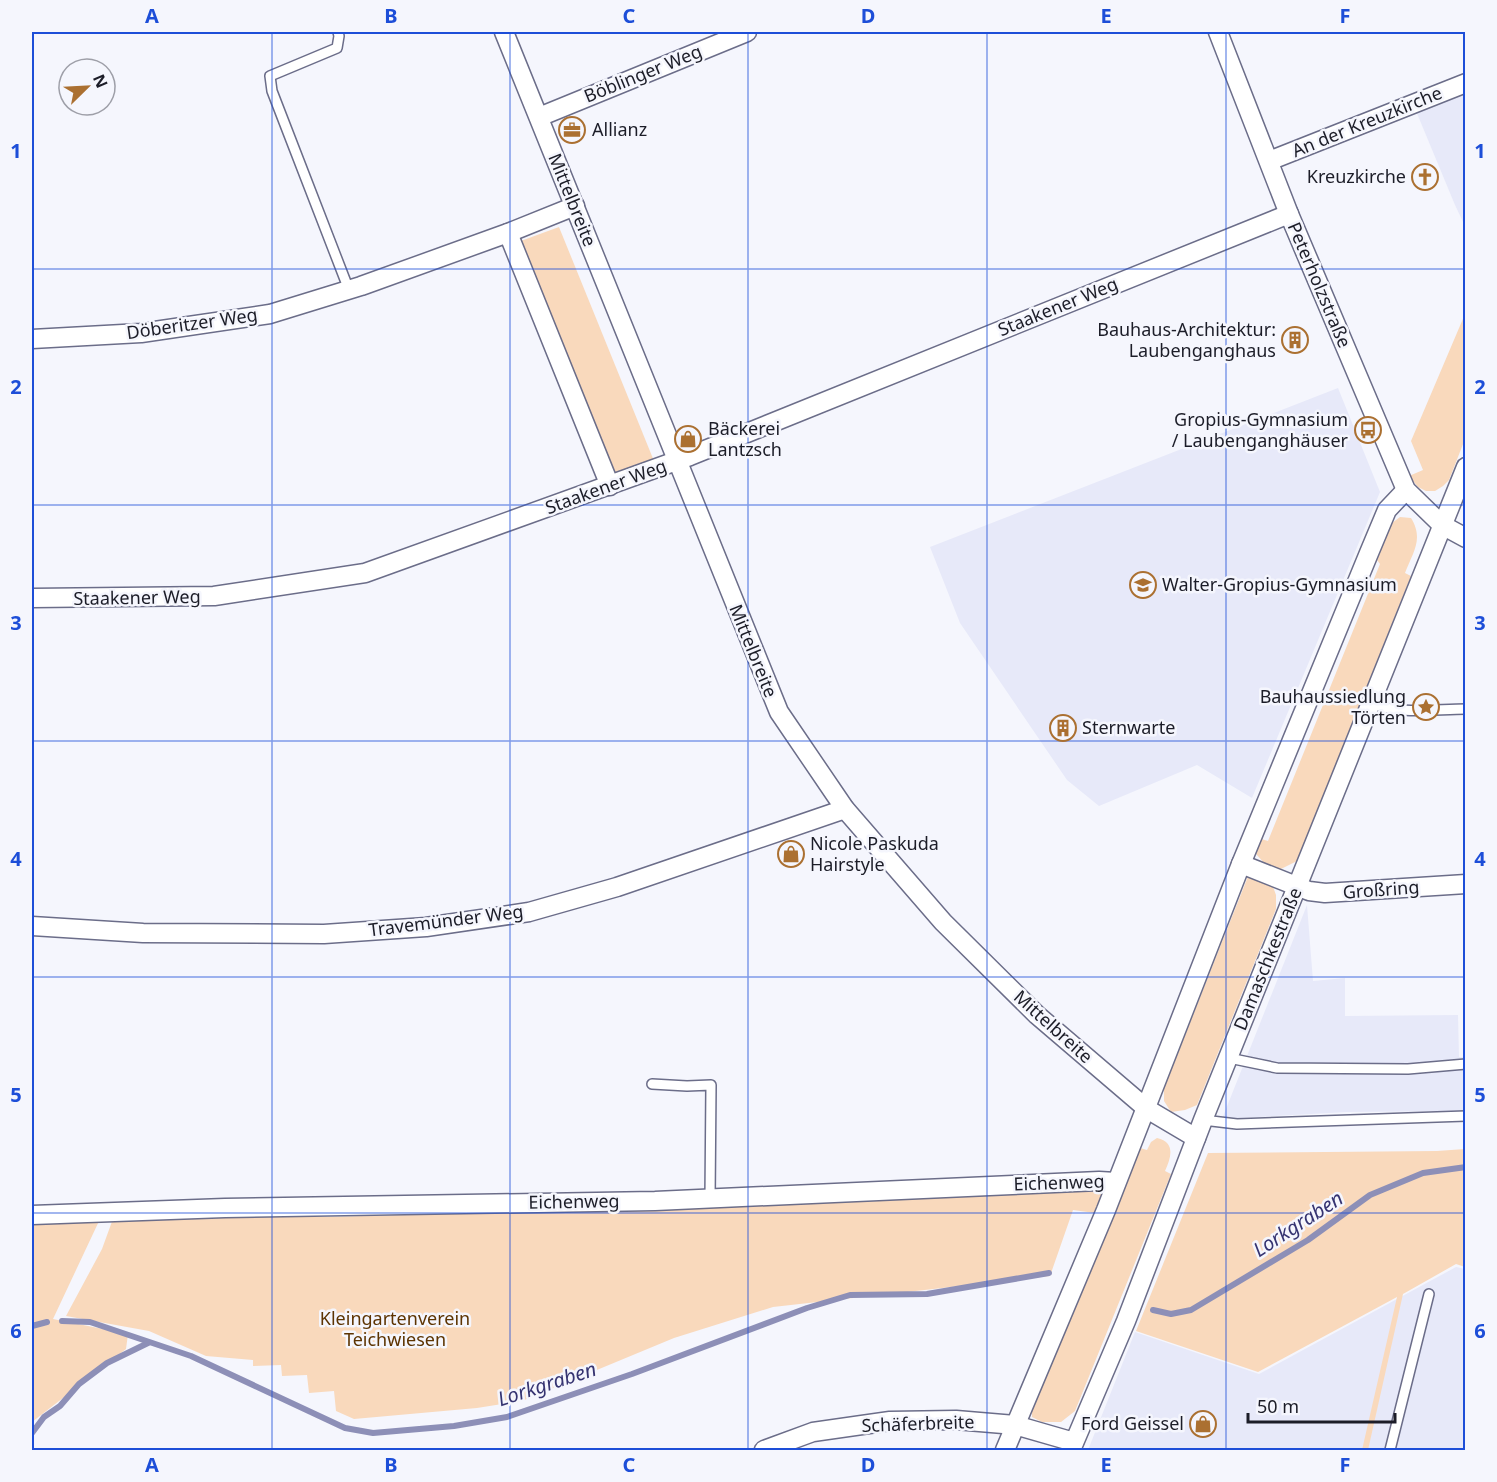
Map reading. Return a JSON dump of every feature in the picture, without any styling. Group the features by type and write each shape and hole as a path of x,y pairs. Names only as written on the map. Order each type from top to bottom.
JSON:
{"street":[{"name":"Mittelbreite","path":"504,32 779,712 845,809 950,930 1037,1015 1147,1109 1196,1138"},
{"name":"Böblinger Weg","path":"538,117 747,32"},
{"name":"Peterholzstraße","path":"1218,32 1289,214 1406,490 1442,525 1466,538"},
{"name":"An der Kreuzkirche","path":"1269,161 1466,83"},
{"name":"Döberitzer Weg","path":"32,339 141,333 270,314 349,290 508,233 575,206"},
{"name":"Staakener Weg","path":"32,598 214,596 365,573 676,462 1289,214"},
{"path":"508,233 610,486"},
{"name":"Damaschkestraße","path":"1073,1446 1126,1321 1203,1120 1466,467"},
{"path":"1005,1450 1147,1109 1241,864 1387,510 1406,490"},
{"name":"Travemünder Weg","path":"32,926 143,933 324,934 426,927 529,912 617,887 845,809"},
{"name":"Großring","path":"1241,864 1309,891 1325,894 1466,884"},
{"name":"Eichenweg","path":"32,1215 110,1211 710,1199 1116,1182"},
{"name":"Schäferbreite","path":"764,1450 813,1432 890,1422 956,1420 1015,1425 1073,1446"}],"lane":[{"path":"338,32 337,48 270,76 272,91 349,290"},
{"path":"1371,703 1380,707 1409,710 1466,709"},
{"path":"1229,1058 1277,1068 1408,1069 1466,1064"},
{"path":"652,1083 687,1086 711,1085 710,1199"},
{"path":"1203,1120 1237,1124 1466,1116"},
{"path":"1390,1450 1429,1294"}],"shaded area":[{"path":"1465,91 1465,226 1416,111"},
{"name":"Walter-Gropius-Gymnasium","path":"1338,388 1380,492 1252,798 1197,765 1099,806 1067,780 960,623 930,547"},
{"path":"1307,905 1313,981 1345,978 1345,1016 1458,1015 1459,1057 1465,1057 1465,1111 1347,1112 1222,1119"},
{"path":"1456,1267 1465,1269 1465,1450 1088,1450 1135,1332 1259,1374"}],"green space":[{"path":"559,227 654,461 612,477 518,242"},
{"path":"1465,314 1465,439 1449,480 1435,491 1426,491 1418,487 1409,476 1423,470 1411,441"},
{"path":"1400,517 1411,518 1417,532 1416,546 1405,573 1411,576 1297,861 1281,869 1266,865 1256,854 1258,838 1268,841 1380,564 1377,560 1392,523"},
{"path":"1249,874 1272,884 1276,895 1276,909 1197,1105 1171,1112 1164,1101 1164,1088"},
{"path":"1157,1138 1167,1143 1169,1147 1170,1156 1165,1171 1171,1174 1075,1411 1061,1422 1042,1422 1032,1417 1032,1404 1140,1148 1147,1150 1151,1142"},
{"path":"1465,1149 1465,1267 1456,1264 1403,1294 1368,1450 1362,1450 1397,1297 1258,1372 1136,1331 1208,1153"},
{"name":"Kleingartenverein Teichwiesen","path":"1104,1188 1095,1213 1073,1210 1050,1276 773,1307 674,1338 522,1401 477,1408 354,1419 336,1411 334,1391 309,1393 307,1375 282,1376 281,1365 253,1366 253,1360 206,1356 149,1331 66,1316 102,1249 114,1216 327,1217 879,1201"},
{"path":"100,1219 53,1319 128,1334 126,1349 32,1422 32,1224"}],"waterway":[{"name":"Lorkgraben","path":"1153,1310 1171,1314 1191,1310 1308,1240 1370,1195 1423,1173 1466,1167"},
{"name":"Lorkgraben","path":"62,1321 90,1322 191,1356 345,1428 373,1433 454,1426 507,1417 632,1374 807,1308 850,1295 927,1294 1049,1273"},
{"name":"Lorkgraben","path":"32,1326 47,1322"},
{"path":"32,1433 44,1417 60,1406 79,1384 107,1363 148,1343"}],"place":[{"name":"Allianz","path":"572,130"},
{"name":"Kreuzkirche","path":"1425,177"},
{"name":"Bauhaus-Architektur: Laubenganghaus","path":"1295,340"},
{"name":"Gropius-Gymnasium / Laubenganghäuser","path":"1368,430"},
{"name":"Bäckerei Lantzsch","path":"688,439"},
{"name":"Walter-Gropius-Gymnasium","path":"1143,585"},
{"name":"Bauhaussiedlung Törten","path":"1426,707"},
{"name":"Sternwarte","path":"1063,728"},
{"name":"Nicole Paskuda Hairstyle","path":"791,854"},
{"name":"Ford Geissel","path":"1203,1424"}]}
